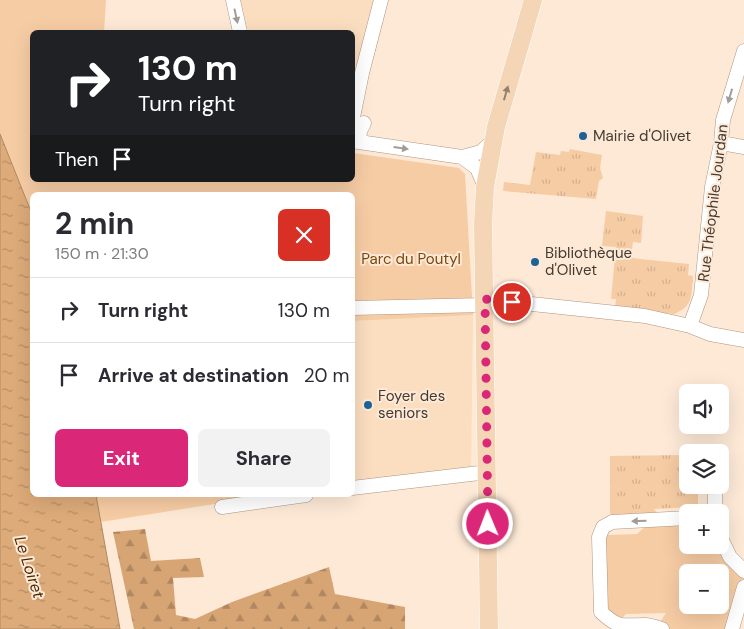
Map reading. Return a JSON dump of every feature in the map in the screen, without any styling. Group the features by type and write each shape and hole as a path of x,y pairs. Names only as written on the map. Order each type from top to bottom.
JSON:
{"main road":[{"path":"489,629 483,225 485,187 496,127 530,1"}],"street":[{"path":"233,0 240,30"},
{"path":"381,0 362,73 358,123 360,131 356,142 462,157 481,152 494,140"},
{"name":"Rue Théophile Jourdan","path":"690,326 701,295 712,187 721,143 723,120 744,51"},
{"path":"721,143 744,147"},
{"path":"462,157 476,168 485,187"},
{"path":"355,308 485,302 645,316 690,326 710,334 744,340"},
{"path":"355,488 488,472"},
{"path":"222,507 292,497"},
{"path":"662,629 647,625 622,628 610,622 601,612 599,537 603,527 612,522 679,518"},
{"path":"729,554 744,571"},
{"path":"732,629 744,587"}],"shaded area":[{"path":"241,0 379,0 355,97 355,30 248,30"},
{"path":"473,315 471,468 355,483 355,321"}],"green space":[{"name":"Parc du Poutyl","path":"0,0 106,0 104,30 30,30 30,182 355,182 355,153 459,168 465,174 473,315 355,321 355,192 30,192 30,209 0,134"},
{"path":"570,149 602,155 600,168 603,178 599,181 596,199 503,191 504,182 530,185 536,152 560,155 561,151 569,152"},
{"path":"606,211 643,216 641,243 633,242 631,258 689,264 688,275 693,276 692,289 688,303 680,311 674,314 615,308 616,299 611,299 616,247 602,246"},
{"path":"679,455 679,494 698,494 698,504 679,504 679,508 654,509 661,518 614,517 610,514 610,456"},
{"path":"96,497 258,497 101,522"},
{"path":"648,524 679,524 679,554 723,554 726,560 743,578 737,604 728,629 670,629 660,622 666,613 626,614 618,622 605,609 604,533 616,525 607,535 637,534"},
{"path":"145,529 151,561 200,558 204,577 173,578 176,615 195,619 232,602 329,567 335,594 405,607 405,629 134,629 113,532"}],"water":[{"name":"Le Loiret","path":"0,134 30,209 30,497 96,497 120,629 0,629"}],"place":[{"name":"Mairie d'Olivet","path":"583,136"},
{"name":"Bibliothèque d'Olivet","path":"535,262"},
{"name":"Foyer des seniors","path":"368,405"}],"route":[{"path":"488,524 485,299 512,302"}]}
